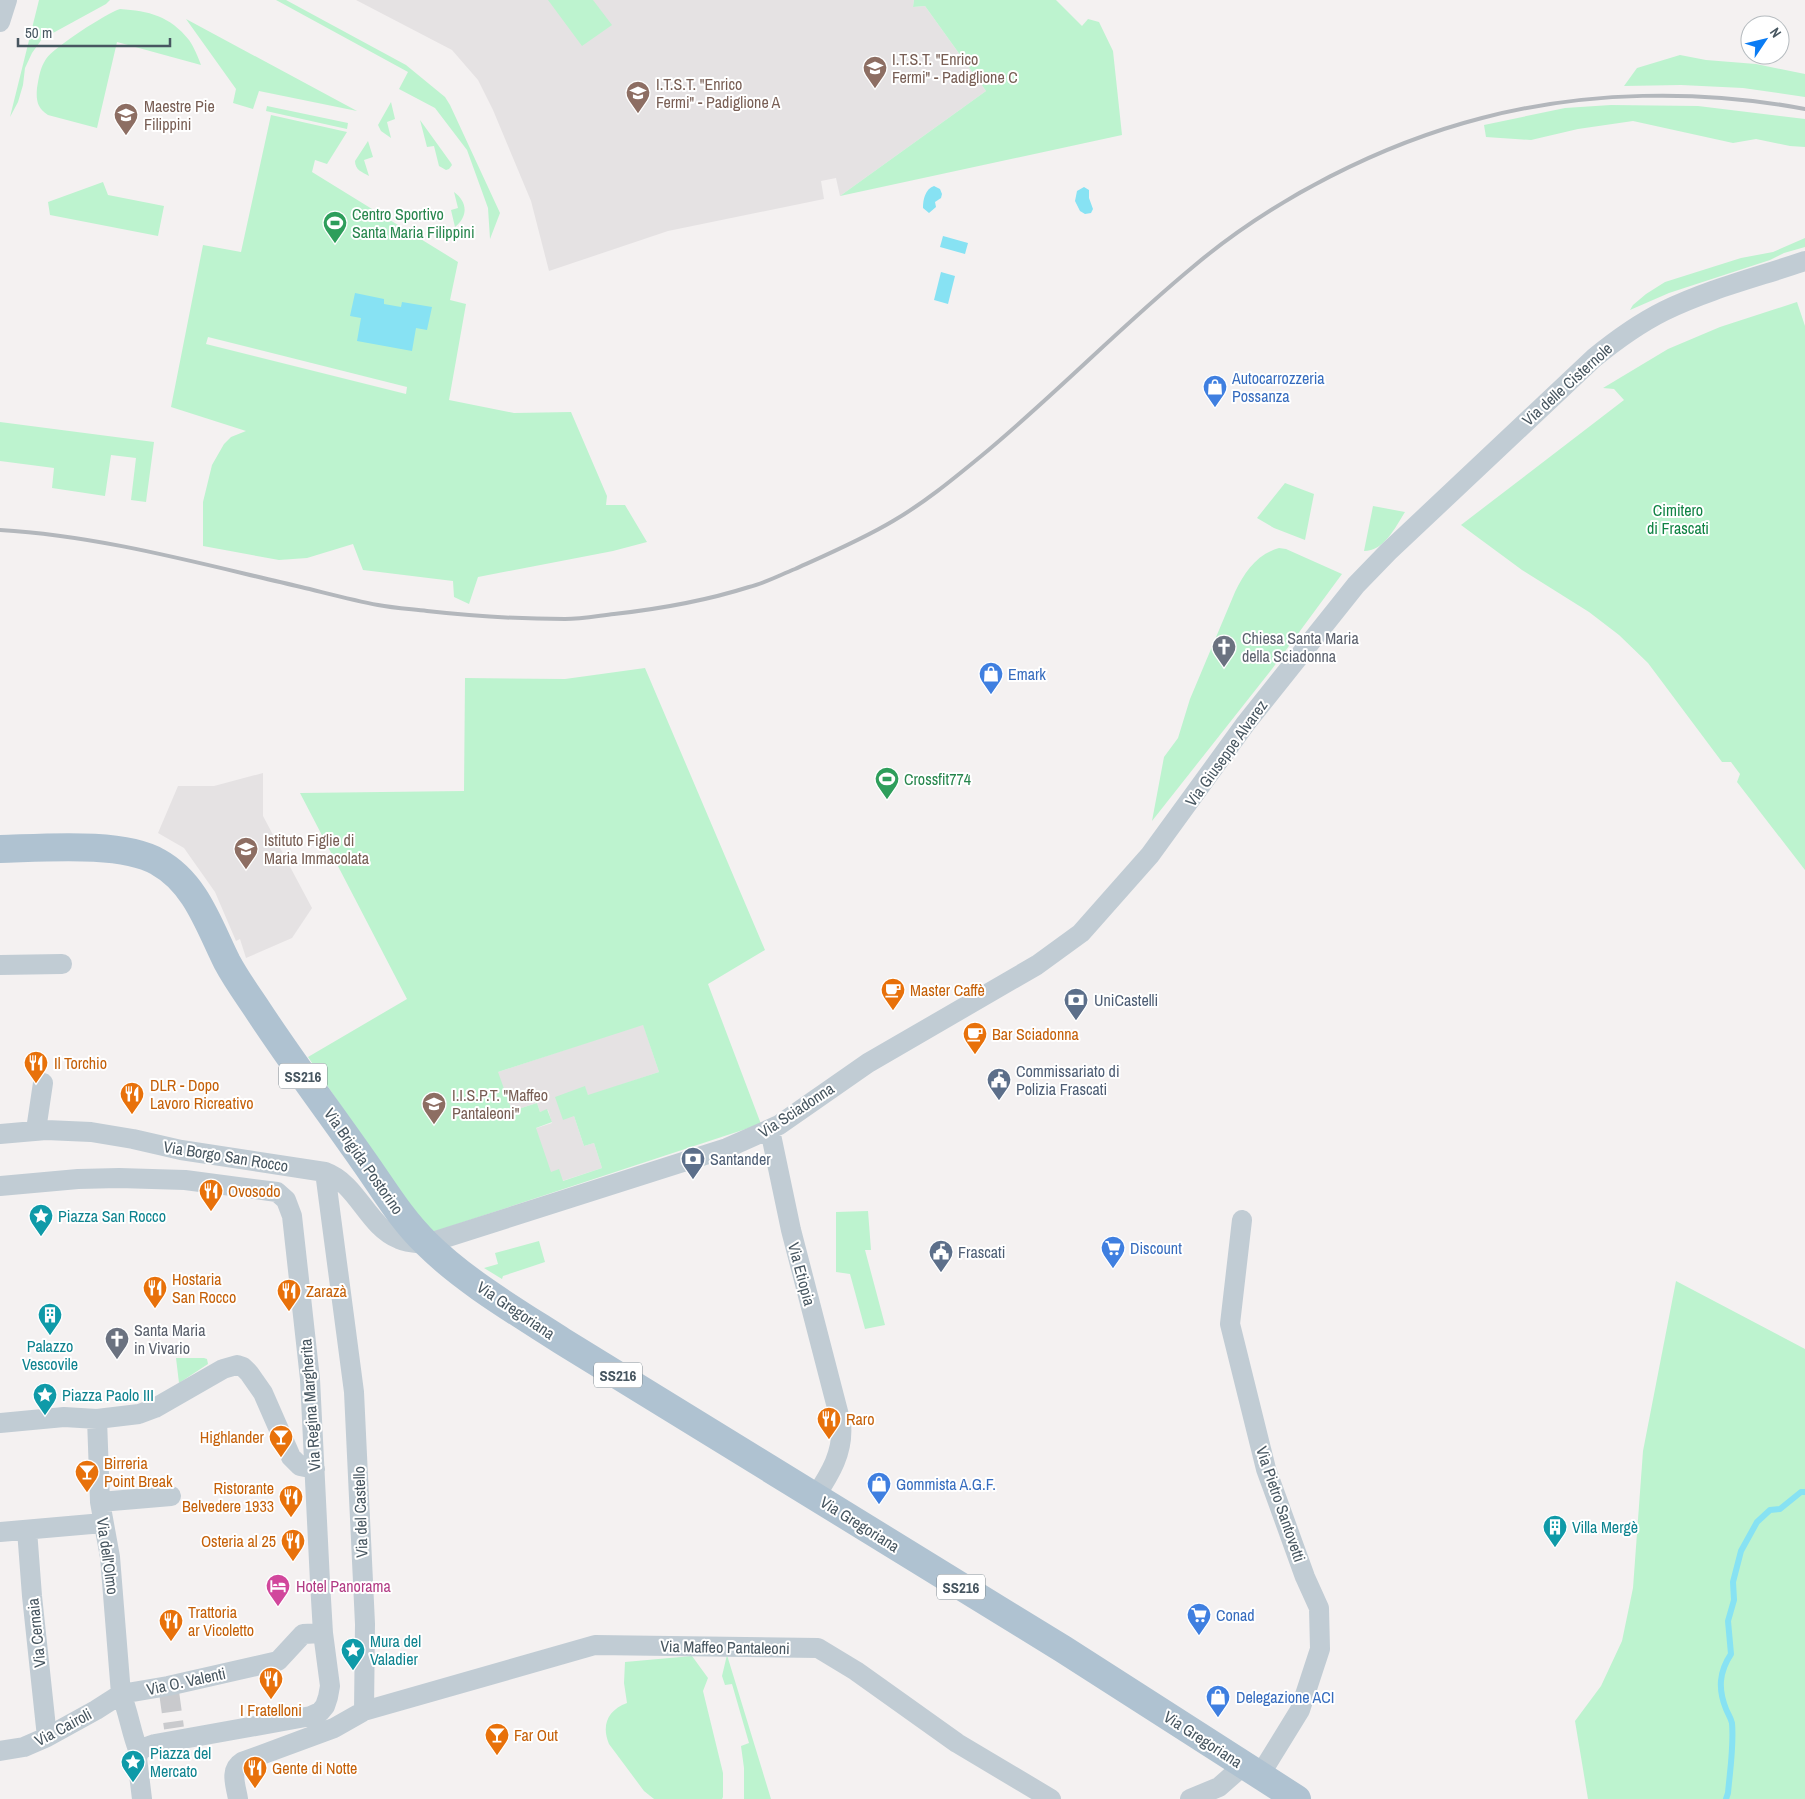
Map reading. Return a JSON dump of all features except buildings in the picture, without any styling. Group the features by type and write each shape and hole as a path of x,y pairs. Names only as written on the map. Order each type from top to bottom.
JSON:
{"main road":[{"name":"Via Brigida Postorino","path":"0,849 90,848 119,851 158,861 183,881 206,916 232,971 398,1210 426,1244"},
{"name":"Via Gregoriana","path":"426,1244 448,1263 524,1317 1063,1650 1297,1799"}],"street":[{"path":"0,22 7,0"},
{"name":"Via delle Cisternole","path":"1370,570 1575,374 1613,342 1647,320 1681,304 1805,261"},
{"name":"Via Giuseppe Alvarez","path":"1081,934 1155,849 1246,723 1370,570"},
{"name":"Via Sciadonna","path":"426,1244 727,1148 770,1130 798,1113 868,1063 1037,965 1081,934"},
{"path":"0,965 62,964"},
{"path":"36,1130 43,1083"},
{"name":"Via Borgo San Rocco","path":"0,1134 36,1130 68,1130 103,1134 181,1150 325,1172 341,1180 375,1220 390,1233 400,1240 426,1244"},
{"name":"Via Etiopia","path":"770,1130 792,1238 840,1416 842,1437 840,1449 833,1468 815,1497"},
{"name":"Via del Castello","path":"325,1172 354,1392 365,1624 364,1711"},
{"name":"Via Regina Margherita","path":"0,1186 78,1178 185,1180 277,1192 288,1204 292,1221 310,1380 323,1633 330,1686 328,1697 325,1706 320,1712 311,1716 175,1734 149,1745 139,1752"},
{"name":"Via Pietro Santovetti","path":"1190,1799 1252,1770 1300,1710 1320,1649 1319,1608 1305,1576 1266,1469 1230,1324 1242,1220"},
{"path":"0,1423 64,1417 97,1419 144,1412 155,1408 223,1369 237,1365 243,1367 258,1385 292,1457 300,1466 315,1469"},
{"name":"Via dell'Olmo","path":"97,1419 100,1502 110,1557 122,1694 139,1752"},
{"path":"100,1502 171,1496"},
{"path":"0,1532 103,1524"},
{"name":"Via Cernaia","path":"27,1530 47,1737"},
{"name":"Via O. Valenti","path":"122,1694 168,1689 278,1661 303,1634 323,1633"},
{"name":"Via Maffeo Pantaleoni","path":"364,1711 595,1645 818,1648 856,1671 957,1742 1051,1799"},
{"name":"Via Cairoli","path":"0,1751 24,1747 47,1737 122,1694"},
{"path":"238,1799 234,1770 237,1765 334,1728 364,1711"},
{"path":"139,1752 137,1758 142,1799"}],"shaded area":[{"path":"356,0 914,0 913,7 925,6 986,91 840,196 836,178 821,181 824,199 668,231 549,271 531,201 493,110 478,80 452,50"},
{"name":"Istituto Figlie di Maria Immacolata","path":"263,773 263,816 312,908 292,938 246,958 240,939 236,941 215,892 184,848 158,833 178,786 214,786"},
{"name":"I.I.S.P.T. \"Maffeo Pantaleoni\"","path":"643,1024 659,1072 588,1096 585,1087 574,1116 584,1146 594,1143 602,1168 434,1223 415,1168 552,1123 548,1110 540,1112 537,1103 405,1146 392,1107"}],"green space":[{"path":"39,0 110,0 42,39 32,53 25,68 18,102 10,117"},
{"path":"276,0 286,0 406,65 445,97 500,213 490,239 488,208 467,150 435,108 399,89 408,72"},
{"path":"548,0 593,0 612,25 582,46"},
{"path":"914,0 1056,0 1082,26 1088,19 1099,22 1113,51 1122,135 840,196 986,91 925,6 913,7"},
{"path":"120,9 150,13 174,25 189,40 201,65 117,42 97,128 48,115 39,107 37,96 40,73 46,59 81,31"},
{"path":"186,19 357,111 259,91 253,109 233,103 236,89"},
{"path":"1680,55 1706,60 1740,63 1740,65 1761,65 1805,74 1805,97 1743,88 1681,85 1624,86 1637,68"},
{"path":"391,102 395,119 387,122 391,138 381,131 378,125"},
{"path":"1611,105 1698,106 1805,119 1805,147 1756,139 1733,143 1633,121 1578,129 1531,140 1486,137 1484,125 1565,108"},
{"path":"267,106 348,123 347,129 266,111"},
{"path":"271,115 347,132 327,164 315,160 312,172 458,262 450,300 466,304 449,400 514,413 571,412 607,496 606,505 625,505 647,542 613,551 478,577 469,604 454,597 453,581 363,570 353,544 307,558 279,560 203,546 203,502 212,465 224,444 231,437 246,431 171,407 203,245 241,252","holes":["208,337 407,387 406,394 206,344"]},
{"path":"420,120 451,163 452,165 449,169 446,170 439,166 434,146 427,147"},
{"path":"368,141 373,157 364,160 369,176 361,172 355,164"},
{"path":"103,182 108,195 164,206 158,236 50,215 48,202"},
{"path":"454,192 462,200 465,209 462,219 455,227 451,210 458,208"},
{"path":"1805,238 1805,247 1669,293 1630,310 1646,294 1665,282 1741,258 1773,252"},
{"name":"Cimitero di Frascati","path":"1797,302 1805,326 1805,870 1737,782 1740,774 1731,762 1722,762 1648,663 1619,635 1589,612 1522,570 1461,525 1624,400 1614,389 1603,388 1668,349 1720,327"},
{"path":"0,422 154,442 146,502 131,500 136,458 111,455 105,496 52,488 54,468 0,461"},
{"path":"1285,483 1314,494 1305,540 1274,528 1257,518"},
{"path":"1373,506 1405,512 1383,543 1371,550 1364,551"},
{"path":"1279,548 1286,549 1342,574 1272,669 1152,821 1164,757 1178,738 1190,699 1235,592 1252,565 1264,555"},
{"path":"645,668 765,950 708,984 761,1124 427,1234 308,1057 407,999 300,793 464,791 465,678 565,679","holes":["643,1025 659,1072 588,1095 585,1086 555,1097 563,1120 574,1116 584,1146 594,1143 602,1168 563,1181 559,1169 551,1172 536,1128 552,1122 547,1109 540,1112 537,1103 512,1111 498,1072"]},
{"path":"868,1211 871,1250 865,1250 885,1325 865,1329 850,1274 836,1272 836,1212"},
{"path":"539,1241 545,1262 503,1276 502,1279 484,1268 498,1264 495,1253"},
{"path":"1676,1281 1805,1349 1805,1799 1588,1799 1575,1721 1601,1686 1622,1641 1633,1588 1643,1451"},
{"path":"176,1358 204,1358 207,1359 208,1364 179,1383"},
{"path":"727,1655 771,1799 744,1799 744,1768 741,1746 749,1743 732,1684 725,1685 722,1676"},
{"path":"692,1656 708,1678 703,1691 723,1773 723,1797 722,1799 654,1799 644,1791 609,1744 606,1725 611,1714 627,1703 624,1683 625,1662"}],"water":[{"path":"934,186 940,189 942,194 941,198 935,202 936,207 929,213 923,208 923,202 927,192"},
{"path":"1084,187 1089,190 1089,198 1093,209 1091,213 1085,214 1080,211 1075,201 1077,191"},
{"path":"943,236 968,243 965,254 940,247"},
{"path":"941,272 955,276 948,304 934,300"},
{"path":"355,293 384,299 384,304 401,307 402,302 432,307 427,330 416,328 412,351 357,341 361,318 350,316"}],"waterway":[{"path":"1726,1799 1731,1767 1732,1721 1723,1702 1721,1681 1724,1667 1731,1654 1728,1621 1734,1600 1733,1582 1741,1551 1757,1522 1770,1510 1780,1509 1801,1492 1805,1492"}],"tunnel":[{"path":"169,1692 174,1728"}],"railway":[{"path":"0,530 38,533 114,545 189,560 368,603 444,613 513,618 571,619 682,604 767,581 869,534 916,507 1007,434 1167,289 1225,241 1293,197 1367,159 1444,129 1482,118 1561,102 1602,98 1684,96 1725,98 1805,109"}],"place":[{"name":"I.T.S.T. \"Enrico Fermi\" - Padiglione C","path":"875,89"},
{"name":"I.T.S.T. \"Enrico Fermi\" - Padiglione A","path":"638,114"},
{"name":"Maestre Pie Filippini","path":"126,136"},
{"name":"Centro Sportivo Santa Maria Filippini","path":"335,244"},
{"name":"Autocarrozzeria Possanza","path":"1215,408"},
{"name":"Chiesa Santa Maria della Sciadonna","path":"1224,668"},
{"name":"Emark","path":"991,695"},
{"name":"Crossfit774","path":"887,800"},
{"name":"Istituto Figlie di Maria Immacolata","path":"246,870"},
{"name":"Master Caffè","path":"893,1011"},
{"name":"UniCastelli","path":"1076,1021"},
{"name":"Bar Sciadonna","path":"975,1055"},
{"name":"Il Torchio","path":"36,1084"},
{"name":"Commissariato di Polizia Frascati","path":"999,1101"},
{"name":"DLR - Dopo Lavoro Ricreativo","path":"132,1115"},
{"name":"I.I.S.P.T. \"Maffeo Pantaleoni\"","path":"434,1125"},
{"name":"Santander","path":"693,1180"},
{"name":"Ovosodo","path":"211,1212"},
{"name":"Piazza San Rocco","path":"41,1237"},
{"name":"Discount","path":"1113,1269"},
{"name":"Frascati","path":"941,1273"},
{"name":"Hostaria San Rocco","path":"155,1309"},
{"name":"Zarazà","path":"289,1312"},
{"name":"Palazzo Vescovile","path":"50,1336"},
{"name":"Santa Maria in Vivario","path":"117,1360"},
{"name":"Piazza Paolo III","path":"45,1416"},
{"name":"Raro","path":"829,1440"},
{"name":"Highlander","path":"281,1458"},
{"name":"Birreria Point Break","path":"87,1493"},
{"name":"Gommista A.G.F.","path":"879,1505"},
{"name":"Ristorante Belvedere 1933","path":"291,1518"},
{"name":"Villa Mergè","path":"1555,1548"},
{"name":"Osteria al 25","path":"293,1562"},
{"name":"Hotel Panorama","path":"278,1607"},
{"name":"Conad","path":"1199,1636"},
{"name":"Trattoria ar Vicoletto","path":"171,1642"},
{"name":"Mura del Valadier","path":"353,1671"},
{"name":"I Fratelloni","path":"271,1700"},
{"name":"Delegazione ACI","path":"1218,1718"},
{"name":"Far Out","path":"497,1756"},
{"name":"Piazza del Mercato","path":"133,1783"},
{"name":"Gente di Notte","path":"255,1789"}]}
